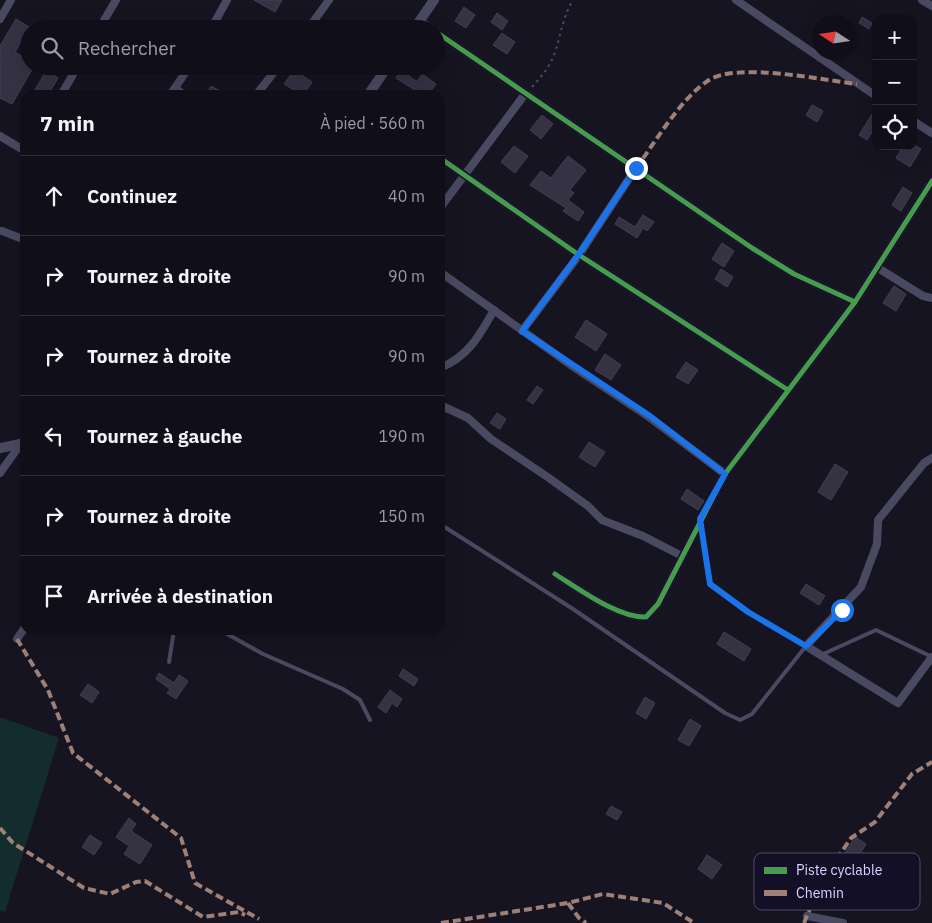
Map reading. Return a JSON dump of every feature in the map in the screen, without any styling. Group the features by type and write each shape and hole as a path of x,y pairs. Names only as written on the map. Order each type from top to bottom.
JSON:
{"street":[{"path":"0,19 11,0"},
{"path":"105,20 116,0"},
{"path":"216,20 227,0"},
{"path":"315,20 329,0"},
{"path":"420,20 434,0"},
{"path":"736,0 746,3 872,93"},
{"path":"922,0 932,6"},
{"path":"445,38 752,248 794,274 855,302"},
{"path":"64,90 73,75"},
{"path":"178,90 175,88 184,75"},
{"path":"260,90 271,75"},
{"path":"371,90 382,75"},
{"path":"445,202 526,94"},
{"path":"917,124 932,133"},
{"path":"0,136 20,149"},
{"path":"445,162 579,254 788,390"},
{"path":"522,331 579,254 636,168"},
{"path":"555,574 617,609 635,617 646,617 658,604 700,519 725,474 855,302 932,181"},
{"path":"2,231 20,238"},
{"path":"878,268 923,296 932,298"},
{"path":"445,276 522,331 650,416 725,474"},
{"path":"445,366 453,363 470,349 494,310"},
{"path":"445,406 468,418 491,439 588,506 602,520 643,536 682,556"},
{"path":"0,448 20,443"},
{"path":"0,472 20,446"},
{"path":"932,458 924,463 878,520 877,544 861,587 806,646 898,703 932,657"},
{"path":"17,640 20,635"},
{"path":"807,916 843,923"}],"lane":[{"path":"445,527 573,609 725,713 740,720 752,714 806,646 748,612 710,584 700,519"},
{"path":"820,656 876,630 932,657"},
{"path":"170,662 173,635"},
{"path":"229,635 263,654 343,689 360,700 370,720"}],"path":[{"path":"526,94 550,64 566,12 573,0"}],"green space":[{"path":"0,717 59,738 5,912 0,911"}],"building":[{"path":"254,0 282,0 275,12"},
{"path":"464,7 475,15 466,28 455,21"},
{"path":"497,13 508,21 502,30 491,22"},
{"path":"862,17 872,23 869,29 859,23"},
{"path":"16,19 20,21 20,43 15,52 20,55 20,75 29,75 12,104 0,98 0,46"},
{"path":"502,33 515,42 507,54 493,45"},
{"path":"44,75 53,75 58,78 51,90 35,90"},
{"path":"290,75 302,75 312,82 306,90 294,90 284,84"},
{"path":"398,75 408,75 417,82 423,75 436,84 432,90 415,90 396,78"},
{"path":"211,86 218,90 209,90"},
{"path":"812,105 823,111 817,122 806,115"},
{"path":"872,114 872,132 867,140 859,135"},
{"path":"542,115 553,124 541,139 530,130"},
{"path":"514,146 528,156 515,173 501,162"},
{"path":"917,147 921,149 910,167 896,158 901,150 917,150"},
{"path":"568,156 586,170 570,190 574,193 568,200 584,212 578,221 563,211 566,208 530,185 541,171 551,178"},
{"path":"903,187 912,193 901,211 892,205"},
{"path":"643,215 654,222 647,231 643,228 637,238 615,224 619,217 635,227"},
{"path":"722,243 734,251 724,267 712,259"},
{"path":"721,269 733,277 727,287 715,279"},
{"path":"894,286 906,294 896,311 883,303"},
{"path":"586,320 607,334 596,351 575,337"},
{"path":"605,354 621,365 611,380 595,370"},
{"path":"686,362 698,370 688,384 676,377"},
{"path":"537,386 543,390 533,404 527,400"},
{"path":"497,413 506,419 500,429 490,423"},
{"path":"589,442 605,452 595,467 579,457"},
{"path":"835,464 848,472 831,500 818,492"},
{"path":"687,489 704,501 698,510 681,499"},
{"path":"806,584 825,596 819,605 800,593"},
{"path":"724,632 751,649 744,661 717,644"},
{"path":"403,669 418,679 414,686 399,676"},
{"path":"159,673 174,683 179,675 188,681 176,699 167,693 170,689 156,679"},
{"path":"88,684 99,692 92,703 80,695"},
{"path":"390,690 402,699 397,707 392,703 386,713 378,707"},
{"path":"645,697 655,703 646,719 636,713"},
{"path":"690,719 701,726 689,746 678,740"},
{"path":"611,806 622,812 617,820 606,814"},
{"path":"129,818 136,824 131,831 152,845 140,864 124,854 129,846 116,837"},
{"path":"90,835 102,843 94,855 82,847"},
{"path":"855,837 866,844 861,853 845,853"},
{"path":"707,855 722,865 712,879 698,869"}],"marked path":[{"path":"636,168 688,98 709,80 722,75 739,72 759,72 857,84"},
{"path":"17,639 48,690 73,753 181,838 195,883 259,919"},
{"path":"841,853 851,838 875,822 912,774 932,762"},
{"path":"0,828 13,843 84,888 110,894 136,882 145,881 203,917 239,912 245,915"},
{"path":"441,923 568,903 603,894 663,903 694,923"},
{"path":"568,903 579,918 586,923"},
{"path":"804,923 809,910"}],"cycle path":[{"path":"445,38 752,248 794,274 855,302"},
{"path":"445,161 579,255 788,390"},
{"path":"555,574 611,608 623,613 646,617 658,604 725,474 855,302 932,181"}],"route":[{"path":"636,168 579,254 522,331 575,368 650,416 725,474 700,519 710,584 748,612 806,646 842,610"}]}
